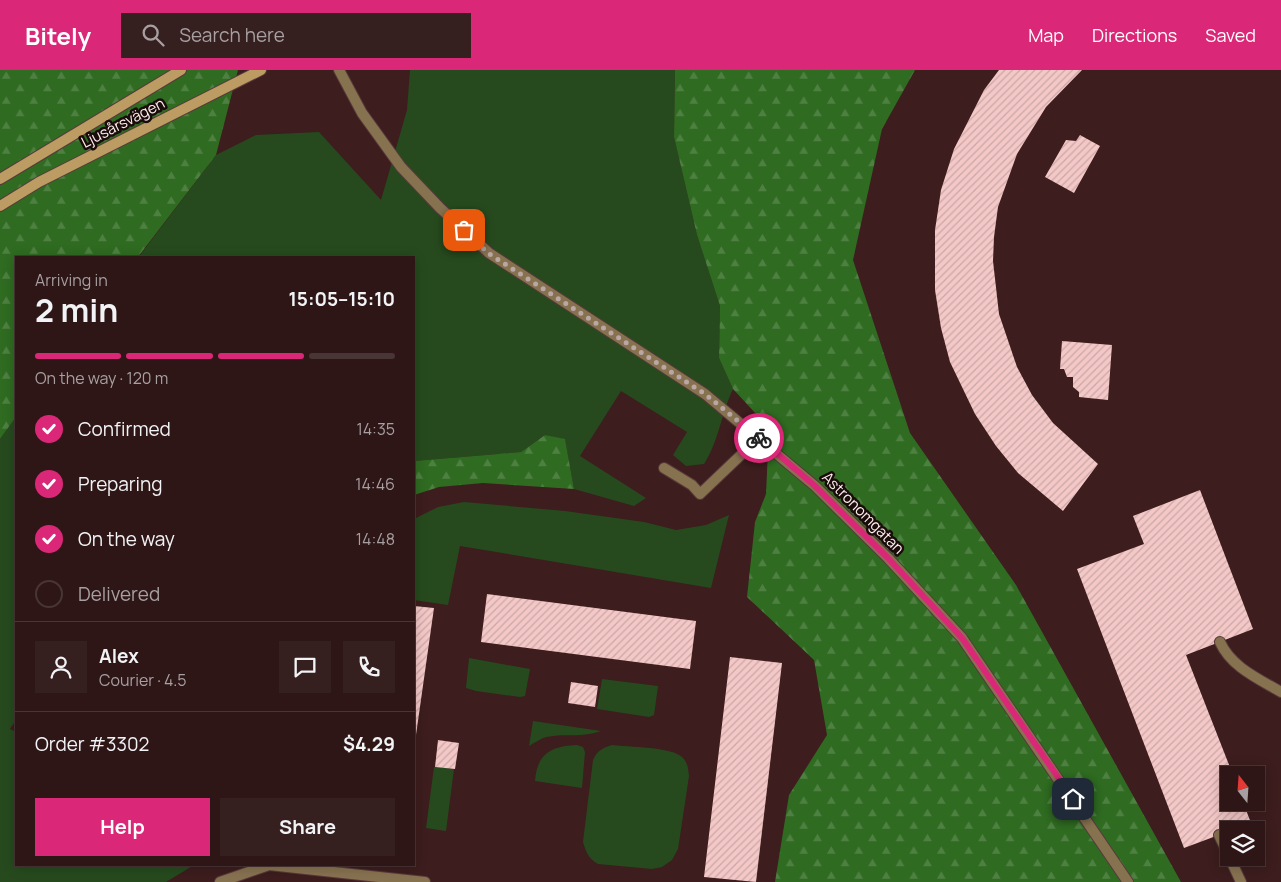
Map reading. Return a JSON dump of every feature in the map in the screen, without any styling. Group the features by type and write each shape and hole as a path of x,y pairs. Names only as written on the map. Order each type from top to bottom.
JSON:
{"main road":[{"name":"Ljusårsvägen","path":"0,179 181,70"},
{"name":"Ljusårsvägen","path":"0,206 39,182 261,70"}],"street":[{"name":"Astronomgatan","path":"339,70 362,113 401,167 440,208 488,253 705,394 754,434 842,512 888,558 962,638 1128,882"},
{"path":"664,468 692,485 700,494 743,453 754,434"},
{"path":"1220,642 1224,650 1240,667 1281,692"},
{"path":"1218,835 1241,882"},
{"path":"220,882 266,866"},
{"path":"278,866 425,882"}],"green space":[{"path":"0,70 238,70 216,155 139,256 15,256 15,418 0,439"},
{"path":"410,70 675,70 674,137 697,235 720,306 719,358 733,389 717,437 704,464 686,466 673,455 687,432 621,391 580,456 646,498 634,506 574,489 565,440 545,435 521,452 415,461 415,256 140,256 216,155 256,135 319,132 381,200 407,110"},
{"path":"675,70 915,70 882,129 853,260 910,433 1016,585 1181,882 775,882 789,795 827,735 814,660 747,597 755,522 766,494 769,428 733,389 719,358 720,306 697,235 674,137"},
{"path":"15,418 15,722 10,729 15,732 15,866 192,866 166,882 0,882 0,439"},
{"path":"545,435 565,439 574,489 483,483 439,487 415,495 415,461 521,452"},
{"path":"464,502 565,511 644,522 676,530 706,525 729,515 711,588 460,546 448,605 415,600 415,518 438,507"},
{"path":"469,658 530,669 525,696 520,697 466,688"},
{"path":"602,679 658,686 654,715 649,717 597,709"},
{"path":"533,721 601,731 546,737 529,746"},
{"path":"577,745 583,747 585,752 582,788 535,781 539,764 547,753 560,747"},
{"path":"612,745 669,751 682,757 687,764 689,776 678,849 672,860 662,867 652,869 598,864 585,849 583,842 593,760 600,750"},
{"path":"434,767 454,769 446,831 426,828"}],"building":[{"path":"999,70 1082,70 1046,107 1017,154 998,207 994,237 993,261 999,314 1017,367 1032,395 1053,423 1098,464 1063,511 1018,473 996,446 975,414 950,362 941,328 935,290 935,230 941,190 954,149 984,90"},
{"path":"1080,135 1100,146 1074,193 1045,177 1066,140 1076,141"},
{"path":"1062,341 1112,345 1108,400 1079,397 1079,392 1073,387 1073,377 1067,377 1064,369 1060,369"},
{"path":"1200,490 1253,629 1186,655 1229,766 1220,766 1220,811 1246,811 1250,821 1220,821 1220,835 1184,848 1077,569 1144,544 1133,516"},
{"path":"487,594 696,621 690,669 481,642"},
{"path":"415,606 434,608 415,742"},
{"path":"730,657 782,663 756,882 704,877"},
{"path":"571,682 598,686 595,707 568,703"},
{"path":"438,740 459,743 455,769 435,767"}],"way so far":[{"path":"464,230 488,253 705,394 759,438"}],"route":[{"path":"759,438 815,486 888,558 962,638 1073,799"}]}
